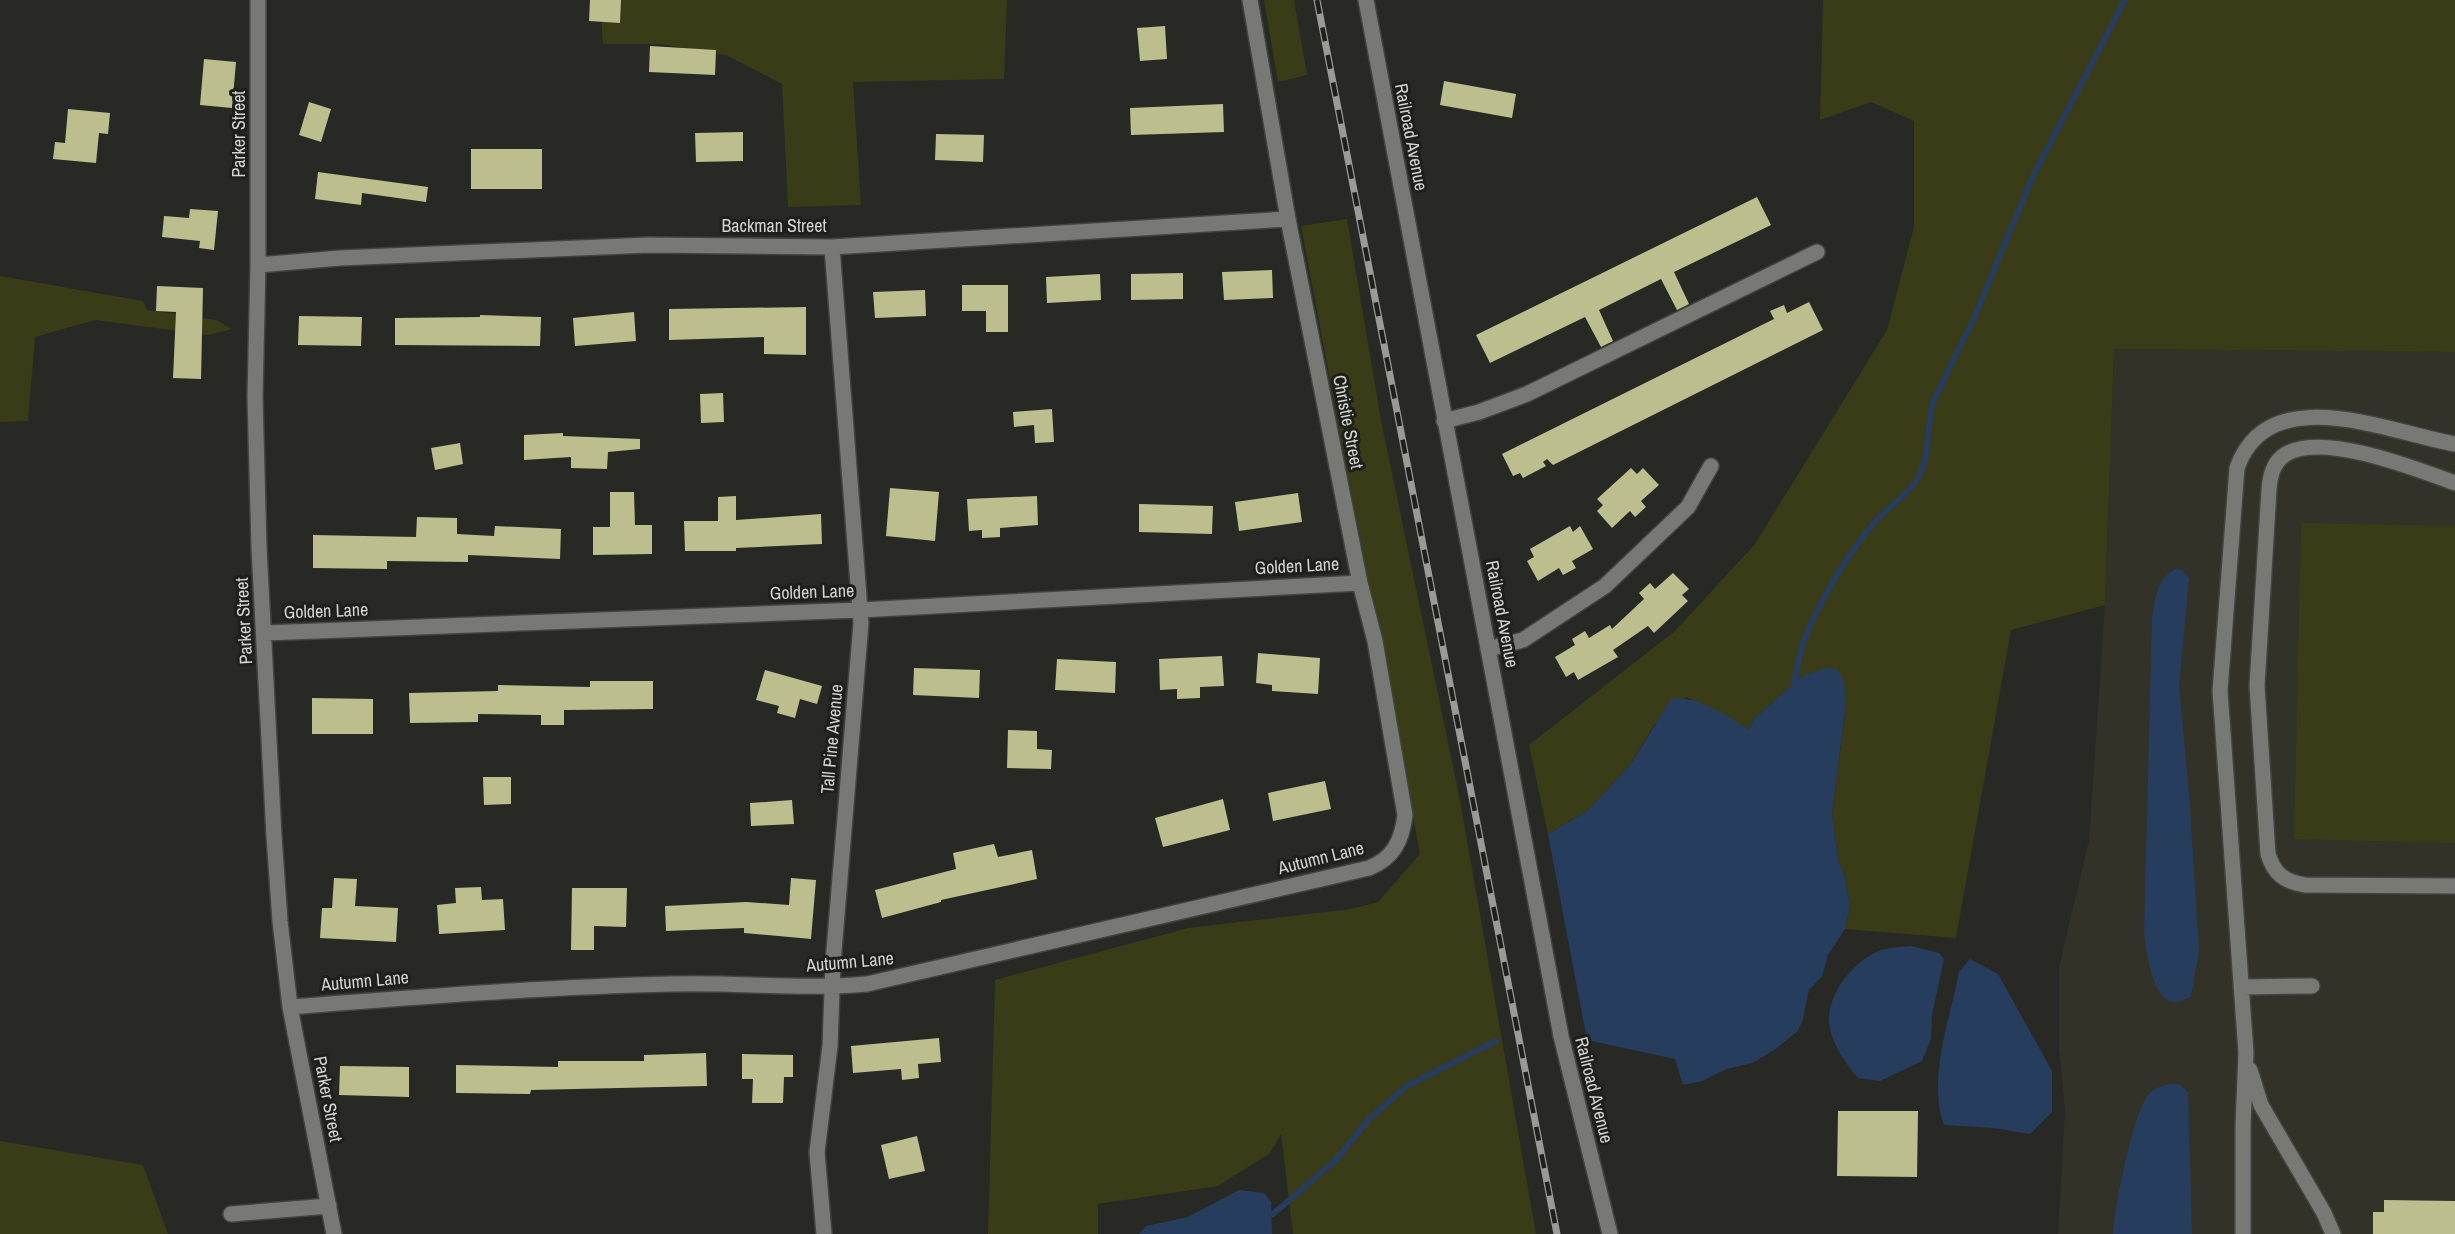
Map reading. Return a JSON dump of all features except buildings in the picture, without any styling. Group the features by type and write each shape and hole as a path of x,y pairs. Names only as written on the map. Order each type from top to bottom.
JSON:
{"street":[{"name":"Parker Street","path":"258,0 258,265 255,397 277,878 290,1007 334,1234"},
{"name":"Christie Street","path":"1250,0 1288,219 1360,583 1375,641 1405,815 1401,839 1395,850"},
{"name":"Railroad Avenue","path":"1366,0 1561,1036 1610,1234"},
{"name":"Backman Street","path":"258,265 340,258 649,245 832,246 1288,219"},
{"name":"Tall Pine Avenue","path":"824,1234 817,1152 830,1046 832,987 861,610 832,246"},
{"path":"1444,421 1479,412 1527,394 1817,252"},
{"path":"2243,1234 2246,1053 2237,897 2220,691 2235,478 2240,460 2254,440 2263,432 2289,420 2305,418 2356,420 2455,444"},
{"path":"2455,483 2374,455 2345,449 2295,451 2278,462 2273,469 2269,490 2257,686 2268,854 2279,876 2292,883 2305,885 2455,886"},
{"path":"1488,649 1522,640 1605,586 1688,507 1711,466"},
{"name":"Golden Lane","path":"264,633 861,610 1360,583"},
{"name":"Autumn Lane","path":"290,1007 513,989 672,984 832,987 903,977 1369,868 1395,850"},
{"path":"2241,987 2312,986"},
{"path":"2246,1053 2261,1104 2324,1213 2333,1234"},
{"path":"231,1214 329,1206"}],"shaded area":[{"path":"600,0 1007,0 1004,79 853,82 861,205 788,207 782,84 726,55 660,44 603,44"},
{"path":"1264,0 1294,0 1307,75 1278,82"},
{"path":"1823,0 2455,0 2455,352 2114,349 2105,605 2011,630 1956,938 1845,929 1850,906 1844,873 1838,860 1832,813 1846,705 1802,676 1754,719 1749,729 1686,697 1654,725 1631,764 1587,811 1548,834 1529,745 1675,631 1755,544 1887,330 1914,227 1914,121 1871,102 1820,120"},
{"path":"1347,219 1381,420 1460,800 1536,1234 1293,1234 1281,1134 1270,1153 1218,1186 1098,1204 1098,1234 988,1234 995,980 1188,928 1351,909 1378,902 1420,854 1301,226"},
{"path":"0,276 143,301 147,310 216,320 232,329 209,335 95,320 35,337 28,421 0,422"},
{"path":"2114,349 2455,352 2455,1234 2058,1234 2065,1111 2059,1047 2059,967 2089,840 2105,605"},
{"path":"2301,523 2455,526 2455,843 2294,839"},
{"path":"0,1141 143,1165 168,1234 0,1234"}],"water":[{"path":"2176,569 2182,570 2189,578 2179,685 2189,792 2199,951 2191,996 2179,1002 2169,1000 2161,994 2155,983 2144,934 2152,618 2161,583 2169,573"},
{"path":"1826,668 1837,669 1844,681 1846,705 1832,813 1838,860 1844,873 1850,906 1845,929 1828,955 1822,976 1809,990 1802,1022 1797,1032 1752,1063 1727,1069 1702,1081 1683,1085 1675,1059 1587,1040 1548,834 1587,811 1631,764 1671,699 1702,703 1749,729 1754,719 1802,676"},
{"path":"1911,946 1939,953 1944,959 1932,1015 1931,1039 1922,1061 1880,1081 1858,1078 1843,1057 1831,1032 1829,1015 1835,995 1846,977 1861,961 1879,951"},
{"path":"1970,959 1998,974 2052,1071 2052,1112 2030,1134 1994,1128 1944,1125 1939,1107 1938,1088 1942,1049 1959,972"},
{"path":"2168,1084 2179,1084 2188,1092 2192,1234 2113,1234 2121,1182 2138,1117 2144,1101 2151,1092"},
{"path":"1239,1190 1264,1193 1271,1202 1272,1234 1139,1234 1146,1226 1188,1217"}],"waterway":[{"path":"1794,683 1803,643 1835,579 1865,534 1909,490 1922,470 1927,451 1933,402 1975,316 2033,176 2125,0"},
{"path":"1273,1214 1336,1160 1369,1119 1407,1086 1496,1041"}],"railway":[{"path":"1317,0 1557,1234"}]}
